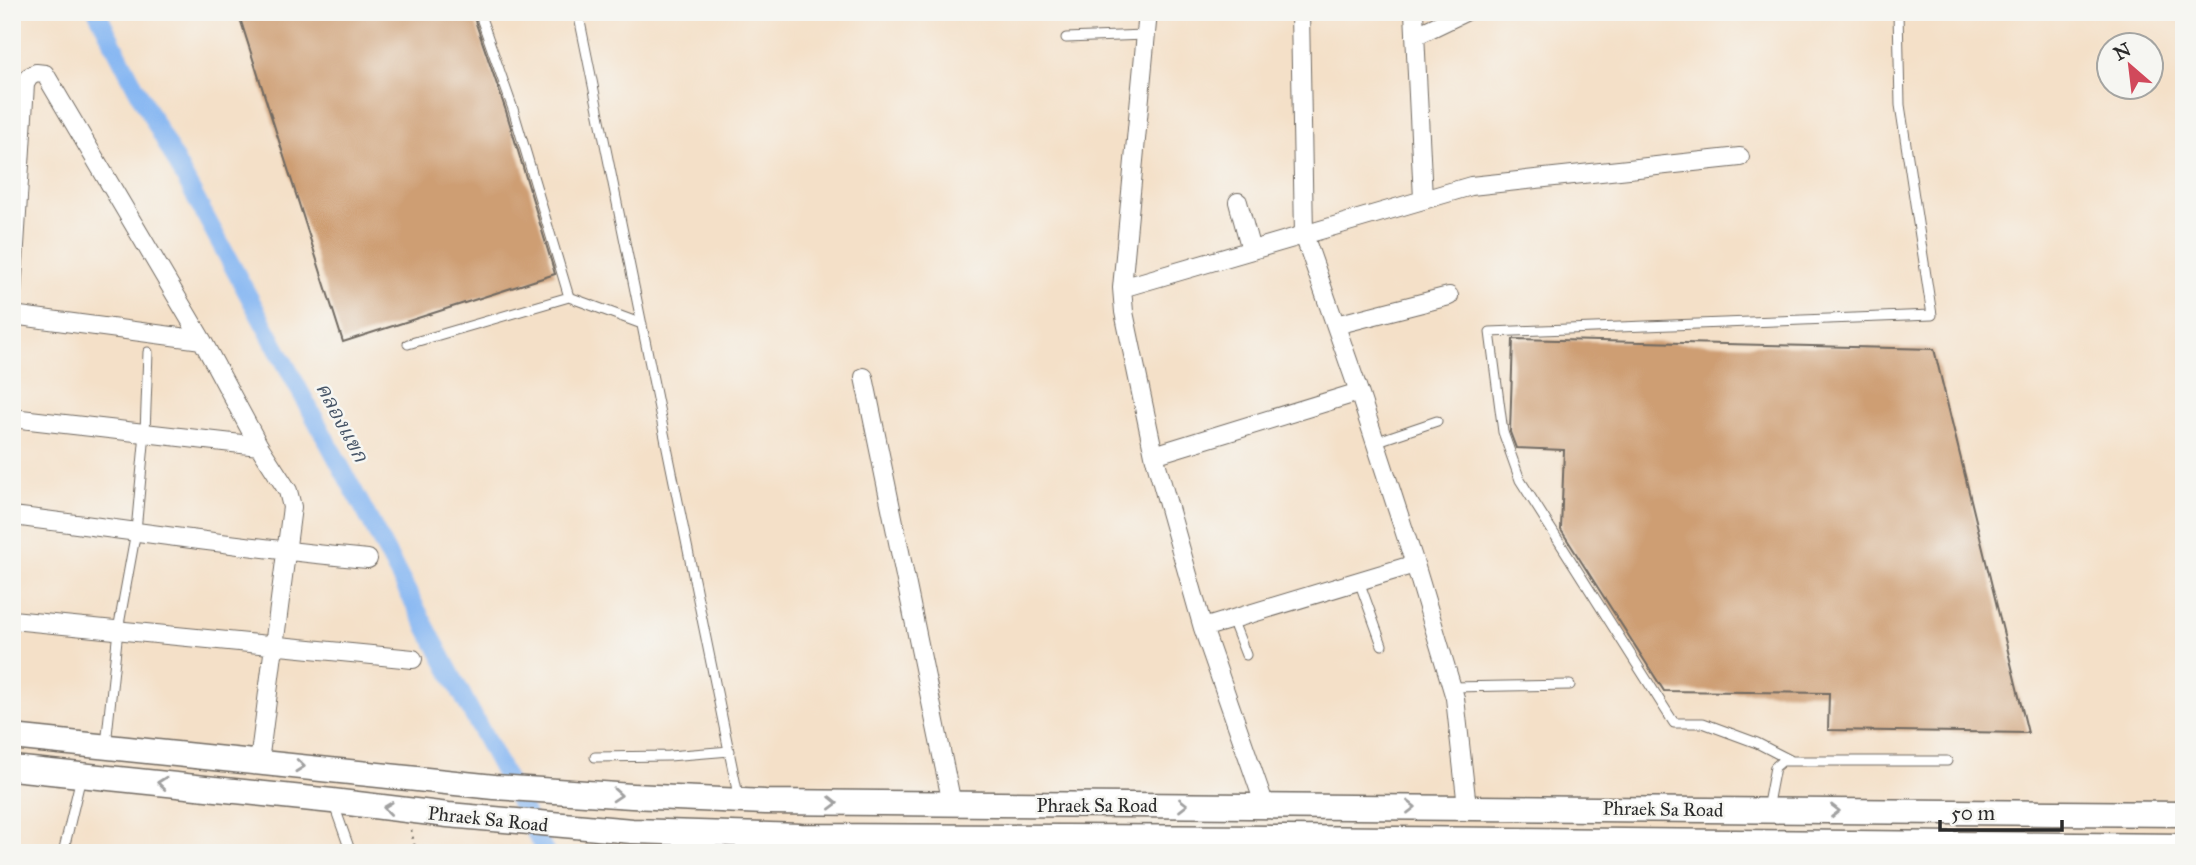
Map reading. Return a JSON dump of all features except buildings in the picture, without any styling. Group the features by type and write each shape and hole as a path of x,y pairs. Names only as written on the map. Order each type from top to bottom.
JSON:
{"main road":[{"name":"Phraek Sa Road","path":"12,737 494,787 739,802 2184,814"},
{"name":"Phraek Sa Road","path":"12,768 504,821 644,832 1287,845 1767,843 1809,848 1943,849 2184,846"},
{"path":"1766,811 1767,843"}],"street":[{"path":"1148,12 1122,288 1124,312 1154,455 1203,628 1265,806"},
{"path":"1300,12 1304,234 1415,564 1455,698 1467,807"},
{"path":"1414,12 1423,200"},
{"path":"1415,36 1465,12"},
{"path":"12,294 25,84 29,77 36,73 45,74 202,340 291,499 259,762"},
{"path":"1122,288 1471,186 1740,157"},
{"path":"1238,202 1251,250"},
{"path":"1336,325 1450,296"},
{"path":"12,315 202,340"},
{"path":"864,377 952,804"},
{"path":"1154,455 1359,392"},
{"path":"12,418 259,446"},
{"path":"12,516 285,552 368,559"},
{"path":"1203,628 1415,564"},
{"path":"12,620 412,659"}],"lane":[{"path":"479,12 513,109 569,297"},
{"path":"578,12 739,802"},
{"path":"1790,760 1757,743 1703,723 1674,723 1520,480 1503,432 1490,332 1932,315 1900,105 1898,12"},
{"path":"1066,38 1145,36"},
{"path":"408,344 569,297 642,324"},
{"path":"106,747 118,630 136,531 145,433 148,352"},
{"path":"1375,442 1437,421"},
{"path":"1359,581 1382,645"},
{"path":"1232,619 1246,655"},
{"path":"1451,687 1570,685"},
{"path":"595,757 669,756 730,751"},
{"path":"1766,811 1775,767 1783,761 1947,761"},
{"path":"63,853 81,775"},
{"path":"332,801 349,851"}],"path":[{"path":"605,12 608,24"}],"waterway":[{"name":"คลองแขก","path":"97,12 546,853"}]}
